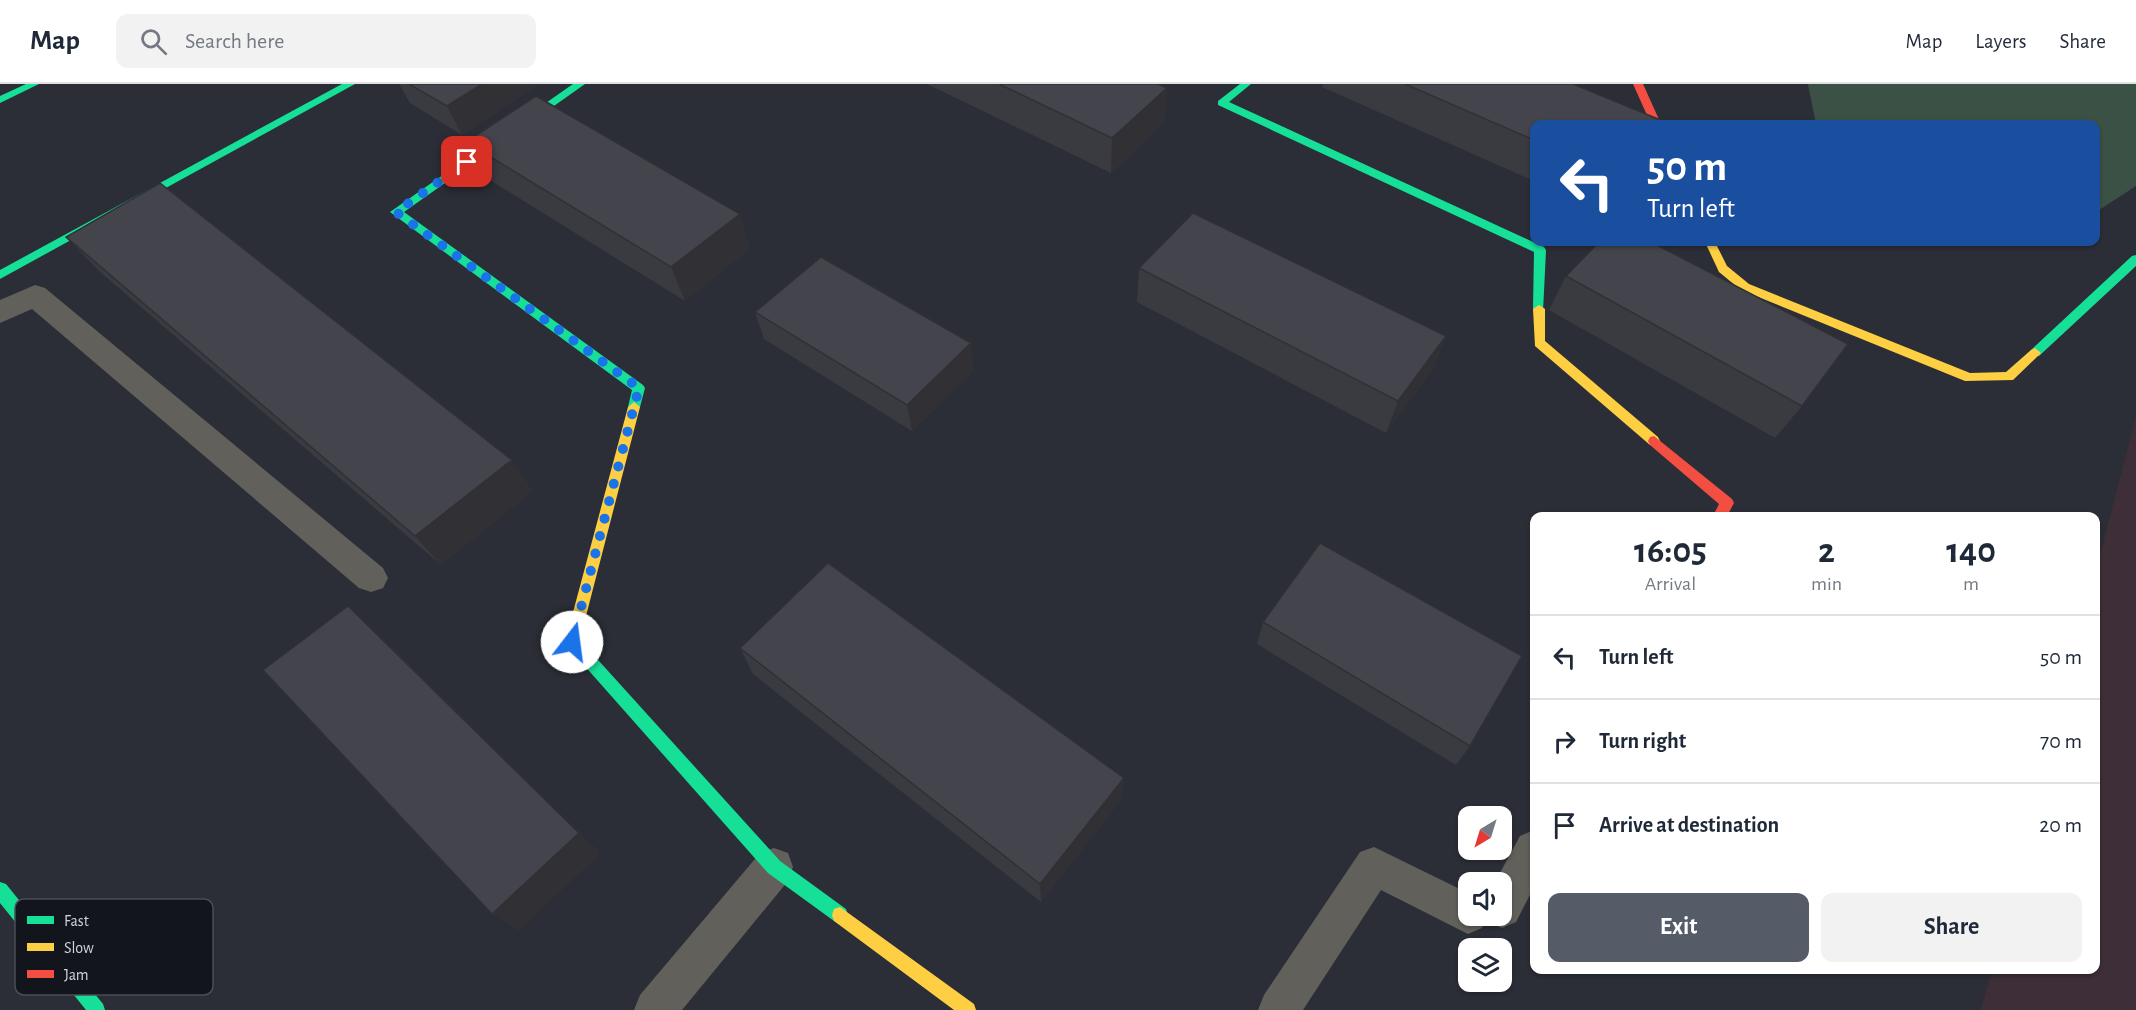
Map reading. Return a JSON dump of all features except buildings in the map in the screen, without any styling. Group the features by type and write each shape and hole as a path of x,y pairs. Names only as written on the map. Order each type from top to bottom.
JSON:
{"street":[{"path":"0,100 34,84"},
{"path":"0,275 350,84"},
{"path":"580,84 396,212 639,388 572,642 774,867 968,1010"},
{"path":"1246,84 1222,103 1530,245"},
{"path":"1638,84 1654,120"},
{"path":"1531,246 1540,250 1539,343 1727,503 1722,512"},
{"path":"1712,246 1723,269 1745,287 1969,378 2009,377 2136,259"},
{"path":"0,312 35,295 370,578"},
{"path":"1512,890 1530,856"},
{"path":"1279,1010 1374,866 1458,909"},
{"path":"655,1010 774,867"},
{"path":"0,890 15,909"},
{"path":"85,995 97,1010"}],"shaded area":[{"path":"2136,416 2136,1010 1981,1010 1991,974 2100,974 2100,556"}],"green space":[{"path":"1808,84 2136,84 2136,186 2100,209 2100,120 1815,120"}],"traffic: fast":[{"path":"0,100 34,84"},
{"path":"0,275 350,84"},
{"path":"580,84 396,212 639,388 634,407"},
{"path":"1246,84 1222,103 1530,245"},
{"path":"1531,246 1540,250 1539,309"},
{"path":"2035,353 2136,259"},
{"path":"579,616 572,642 774,867 840,915"},
{"path":"0,890 15,909"},
{"path":"85,995 97,1010"}],"traffic: slow":[{"path":"1712,246 1723,269 1745,287 1969,378 2009,377 2035,353"},
{"path":"1539,309 1539,343 1654,441"},
{"path":"579,616 634,407"},
{"path":"840,915 968,1010"}],"traffic: jam":[{"path":"1638,84 1654,120"},
{"path":"1654,441 1727,503 1722,512"}],"route":[{"path":"467,162 396,212 639,388 572,642"}]}
